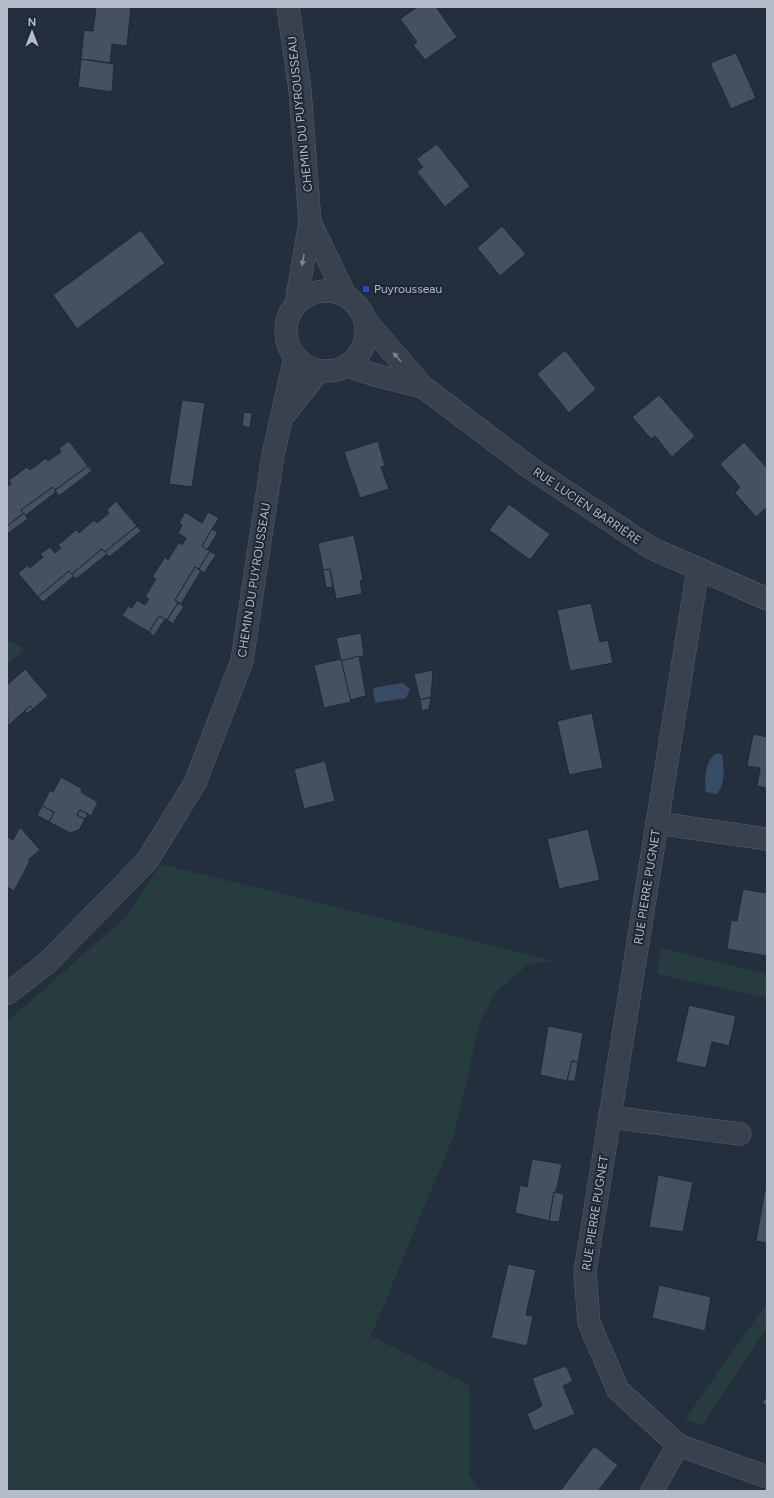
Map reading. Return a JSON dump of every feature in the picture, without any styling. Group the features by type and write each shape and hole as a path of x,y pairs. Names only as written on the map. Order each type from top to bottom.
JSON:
{"street":[{"name":"CHEMIN DU PUYROUSSEAU","path":"288,7 300,90 310,222 296,304"},
{"name":"CHEMIN DU PUYROUSSEAU","path":"310,222 345,295"},
{"path":"319,291 332,291 345,295 354,301 361,310 365,320 367,333 364,346 358,357 348,366 339,370 318,371 309,368 294,357 289,347 286,330 290,313 296,304 306,296 319,291"},
{"name":"RUE LUCIEN BARRIÈRE","path":"365,320 423,386 548,480 651,548 767,599"},
{"name":"CHEMIN DU PUYROUSSEAU","path":"7,994 47,963 147,860 195,783 242,661 280,420 294,357"},
{"name":"RUE LUCIEN BARRIÈRE","path":"348,366 375,375 423,386"},
{"name":"CHEMIN DU PUYROUSSEAU","path":"280,420 318,371"},
{"name":"RUE PIERRE PUGNET","path":"698,569 585,1272 589,1323 618,1390 678,1445 767,1477"},
{"name":"RUE PIERRE PUGNET","path":"657,824 767,839"},
{"path":"610,1117 740,1134"},
{"path":"652,1491 678,1445"}],"green space":[{"path":"7,640 25,649 7,665"},
{"path":"160,864 555,961 529,964 513,977 494,994 480,1022 454,1135 371,1336 469,1385 469,1474 479,1491 7,1491 7,1022 128,915"},
{"path":"661,948 767,974 767,998 657,974"},
{"path":"767,1303 767,1327 702,1426 685,1419"}],"water":[{"path":"403,683 410,689 406,698 375,703 373,688"},
{"path":"718,753 722,755 724,775 722,785 717,794 706,792 705,782 706,770 710,759"}],"building":[{"path":"96,7 131,7 127,46 112,44 110,63 81,59 84,30 93,31"},
{"path":"417,7 436,7 457,37 425,60 413,45 417,42 400,19"},
{"path":"736,53 756,98 731,109 710,63"},
{"path":"81,59 114,64 112,92 78,87"},
{"path":"437,144 470,186 445,207 417,172 423,167 416,159"},
{"path":"502,226 526,254 500,276 477,248"},
{"path":"141,230 165,263 77,329 53,295"},
{"path":"565,350 596,389 569,413 537,374"},
{"path":"659,395 695,436 672,457 655,436 651,439 632,417"},
{"path":"182,400 205,403 192,487 169,484"},
{"path":"244,412 252,413 250,428 242,426"},
{"path":"69,441 88,466 55,490 53,487 21,510 24,513 7,526 7,487 11,484 9,480 27,467 30,470 46,458 48,461 61,452 59,448"},
{"path":"378,441 385,466 381,467 389,489 360,498 344,452"},
{"path":"744,442 767,468 767,507 756,517 735,493 740,487 720,464"},
{"path":"88,466 92,471 59,496 55,490"},
{"path":"53,487 56,492 25,516 21,510"},
{"path":"116,501 137,526 105,552 102,549 72,574 69,571 38,597 18,573 28,565 30,568 43,557 40,554 50,547 55,553 61,548 58,545 76,530 79,533 94,520 97,523 109,513 107,510"},
{"path":"509,504 550,534 530,560 489,530"},
{"path":"185,512 202,523 208,512 219,518 202,546 210,551 199,569 195,567 175,600 178,603 167,620 159,616 149,632 122,616 128,606 132,608 137,600 145,605 149,599 145,597 156,579 152,577 165,557 168,560 179,542 182,545 186,538 178,533 182,525 179,523"},
{"path":"24,513 28,519 7,534 7,526"},
{"path":"137,526 141,531 109,557 105,552"},
{"path":"212,529 218,532 207,550 202,546"},
{"path":"354,535 363,579 360,581 362,594 336,599 330,569 323,570 318,543"},
{"path":"102,549 107,554 76,579 72,574"},
{"path":"210,551 216,555 204,573 199,569"},
{"path":"195,567 201,571 181,604 175,600"},
{"path":"330,569 333,587 326,588 323,570"},
{"path":"69,571 74,576 43,602 38,597"},
{"path":"178,603 184,606 173,624 167,620"},
{"path":"591,603 600,642 608,640 613,663 570,671 557,610"},
{"path":"159,616 165,619 154,636 149,632"},
{"path":"361,633 364,656 341,661 336,638"},
{"path":"359,656 366,696 350,700 341,661"},
{"path":"341,659 351,702 324,708 314,665"},
{"path":"25,669 48,696 33,709 30,706 8,726 7,685"},
{"path":"433,670 431,697 420,700 414,674"},
{"path":"431,697 429,709 422,711 420,700"},
{"path":"30,706 33,709 27,714 25,711"},
{"path":"592,713 603,768 569,775 557,721"},
{"path":"753,734 767,737 767,788 757,786 760,768 747,766"},
{"path":"325,761 335,801 304,809 294,769"},
{"path":"61,777 81,788 82,793 98,802 91,816 80,810 77,815 85,819 79,830 70,833 49,822 54,812 42,806 50,790 53,792"},
{"path":"42,806 54,812 49,822 37,815"},
{"path":"80,810 88,814 85,819 77,815"},
{"path":"20,827 40,850 28,860 30,861 14,891 7,887 7,837 13,840"},
{"path":"588,829 600,880 559,889 547,839"},
{"path":"743,889 767,893 767,956 727,949 731,920 737,921"},
{"path":"689,1005 736,1016 729,1046 712,1042 706,1068 676,1062"},
{"path":"548,1026 583,1033 578,1062 572,1061 567,1081 540,1075"},
{"path":"572,1061 578,1062 575,1081 567,1081"},
{"path":"532,1159 562,1164 556,1192 554,1192 549,1221 515,1213 520,1185 527,1187"},
{"path":"658,1175 693,1182 683,1232 649,1227"},
{"path":"765,1189 767,1189 767,1243 756,1241"},
{"path":"554,1192 564,1194 559,1222 549,1221"},
{"path":"508,1264 536,1270 526,1315 533,1316 527,1346 491,1338"},
{"path":"659,1285 711,1297 705,1331 652,1318"},
{"path":"566,1366 573,1381 563,1386 575,1414 534,1431 527,1414 542,1406 532,1378"},
{"path":"767,1395 767,1406 762,1403"},
{"path":"594,1446 618,1465 598,1491 560,1491"}],"place":[{"name":"Puyrousseau","path":"366,289"}]}
